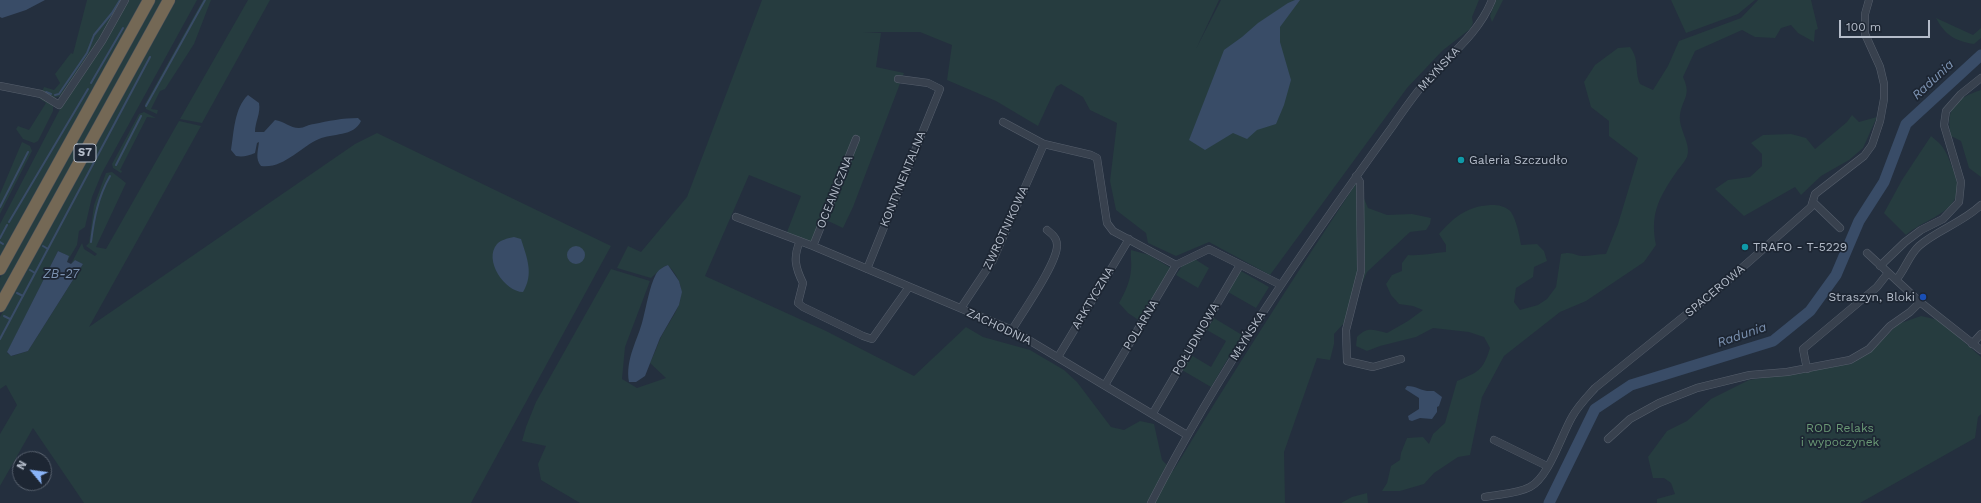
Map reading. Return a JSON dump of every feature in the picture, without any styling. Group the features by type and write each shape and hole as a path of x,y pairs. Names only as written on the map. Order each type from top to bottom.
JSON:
{"highway":[{"name":"S7","path":"0,269 149,0"},
{"name":"S7","path":"0,306 169,0"}],"street":[{"path":"0,86 41,94 59,105 102,41 125,0"},
{"name":"MŁYŃSKA","path":"1151,503 1187,435 1281,285 1356,176 1417,92 1468,38 1481,22 1492,0"},
{"name":"SPACEROWA","path":"1485,497 1520,491 1531,486 1540,479 1548,466 1572,416 1583,400 1595,388 1724,283 1811,207 1815,194 1864,156 1872,145 1880,121 1884,99 1884,84 1880,67 1864,34 1865,14 1868,0"},
{"path":"1880,266 1905,242 1921,230 1943,219 1958,202 1961,182 1944,125 1946,111 1961,94 1981,78"},
{"name":"KONTYNENTALNA","path":"866,269 940,89 928,84 898,79"},
{"path":"1003,122 1044,144 1091,155 1097,158 1107,223 1113,231 1176,265 1209,249 1281,285"},
{"name":"OCEANICZNA","path":"813,246 856,139"},
{"name":"ZWROTNIKOWA","path":"961,308 993,260 1044,144"},
{"path":"1356,176 1360,182 1361,271 1346,330 1347,360 1373,367 1401,359"},
{"path":"1813,202 1840,228"},
{"path":"1896,280 1917,248 1924,242 1958,223 1981,205"},
{"name":"ZACHODNIA","path":"736,217 813,246 1012,330 1187,435"},
{"path":"1012,330 1054,258 1057,243 1054,236 1047,230"},
{"name":"ARKTYCZNA","path":"1058,357 1129,239"},
{"path":"800,241 794,258 796,268 804,283 798,303 803,307 863,336 872,339 909,287"},
{"path":"1866,253 1920,302 1981,350"},
{"name":"POLARNA","path":"1105,385 1176,265"},
{"name":"POŁUDNIOWA","path":"1153,414 1240,265"},
{"path":"1807,369 1803,349 1877,287 1888,273"},
{"path":"1608,439 1630,419 1659,403 1697,388 1750,375 1787,372 1843,363 1869,349 1890,326 1910,312 1920,302"},
{"path":"1972,344 1981,334"},
{"path":"1494,440 1548,466"}],"green space":[{"path":"87,0 123,0 113,19 61,96 54,98 42,92 44,87 54,90 60,83 55,74 71,53 73,54"},
{"path":"129,0 144,0 0,259 0,224 59,111 107,38"},
{"path":"154,0 166,0 0,299 0,278"},
{"path":"176,0 197,0 102,173 92,197 85,227 79,231 77,245 67,262 68,256 58,251 7,353 12,356 28,351 83,264 75,260 71,264 82,243 84,249 95,256 97,254 86,246 89,243 94,205 106,173 112,172 126,183 96,247 106,249 179,121 201,126 89,327 355,144 377,133 611,246 471,503 84,503 52,456 52,451 49,451 33,428 20,451 12,451 12,465 0,486 0,434 17,405 6,385 0,389 0,317"},
{"path":"203,0 211,0 194,44 165,89 160,91 151,109 158,110 157,114 146,109 145,104"},
{"path":"248,0 270,0 202,123 180,119"},
{"path":"762,0 1219,0 1196,49 1221,0 1479,0 1472,17 1473,23 1470,29 1442,51 1407,88 1270,275 1209,242 1176,256 1148,243 1146,233 1116,210 1110,181 1117,123 1090,110 1083,97 1061,84 1056,87 1038,126 996,101 947,80 952,45 920,32 863,32 881,33 876,67 904,73 853,207 843,228 826,220 815,244 787,232 801,196 749,175 705,276 826,331 914,376 966,327 983,337 1030,350 1064,370 1077,382 1111,427 1124,430 1140,421 1154,424 1162,460 1173,471 1218,398 1357,182 1368,208 1387,215 1412,214 1431,218 1430,224 1426,230 1410,232 1367,272 1346,321 1334,334 1334,344 1330,360 1317,358 1284,452 1285,503 580,503 541,480 538,464 546,446 522,441 526,427 536,402 611,269 650,281 625,347 622,379 637,388 666,378 650,363 661,337 677,310 680,301 680,284 676,275 668,265 663,267 651,278 617,268 628,246 641,252 687,197"},
{"path":"1496,0 1503,0 1492,22 1490,16"},
{"path":"1671,0 1755,0 1738,14 1686,33"},
{"path":"1758,0 1811,0 1818,29 1815,30 1814,42 1798,33 1791,25 1781,28 1775,38 1755,37 1742,30 1695,51 1683,77 1686,83 1687,93 1680,115 1681,126 1688,147 1687,157 1669,183 1660,200 1654,225 1656,245 1644,262 1586,301 1560,312 1504,356 1482,397 1470,455 1458,457 1434,473 1424,484 1400,491 1382,491 1387,483 1391,466 1400,460 1407,438 1423,437 1429,444 1433,434 1445,423 1457,381 1479,370 1485,362 1490,348 1484,337 1469,332 1433,328 1416,337 1380,346 1367,351 1356,346 1357,337 1364,331 1374,330 1387,333 1423,310 1413,306 1399,304 1391,295 1386,284 1392,275 1402,271 1402,263 1408,255 1446,252 1446,245 1439,234 1457,216 1470,209 1486,205 1497,205 1506,208 1511,212 1519,232 1521,245 1537,244 1544,251 1547,261 1534,267 1533,277 1516,288 1514,302 1520,310 1538,305 1547,299 1556,287 1561,254 1571,253 1583,256 1606,254 1618,224 1638,158 1609,136 1609,121 1591,107 1584,82 1595,65 1618,48 1630,47 1635,57 1640,84 1653,90 1668,66 1679,41 1741,18"},
{"path":"1936,18 1973,35 1981,28 1981,38 1974,44 1956,39 1943,29"},
{"path":"1981,90 1981,177 1969,168 1961,141 1951,136 1950,118 1951,111 1959,101 1972,93"},
{"path":"41,95 53,105 53,111 38,141 34,143 23,139 16,129 18,126 29,130 46,103 39,98"},
{"path":"144,112 156,118 147,117 120,170 122,171 121,173 113,168 112,164 139,114"},
{"path":"1852,115 1859,122 1877,117 1863,148 1849,160 1821,176 1801,195 1795,187 1744,216 1715,189 1728,180 1750,177 1762,166 1762,154 1751,143 1763,135 1791,134 1806,138 1815,149 1847,122"},
{"path":"1931,136 1943,147 1949,158 1957,183 1956,194 1952,203 1945,210 1906,235 1884,213 1902,180"},
{"path":"22,142 30,146 32,151 0,214 0,194"},
{"path":"1131,250 1149,255 1171,268 1140,321 1128,313 1119,303 1130,279"},
{"path":"1193,258 1209,268 1198,288 1176,275 1184,263"},
{"path":"1241,271 1269,287 1256,308 1228,292"},
{"name":"ROD Relaks i wypoczynek","path":"1921,316 1939,320 1981,357 1981,414 1978,417 1975,438 1860,503 1657,503 1657,499 1675,494 1671,483 1664,478 1653,478 1648,457 1667,431 1687,421 1711,399 1749,380 1851,364 1871,352 1898,324"},
{"path":"1214,318 1242,335 1211,387 1182,370 1191,355 1211,367 1226,341 1207,330"},
{"path":"1367,493 1368,503 1341,503 1352,497"}],"water":[{"path":"0,0 45,0 26,10 2,18 0,17"},
{"path":"1295,0 1300,0 1280,27 1280,42 1291,80 1284,105 1276,124 1257,130 1247,139 1233,133 1205,150 1189,140 1224,50 1258,23"},
{"path":"248,95 259,103 255,132 264,132 275,120 299,128 341,119 358,118 361,121 353,130 342,134 324,137 284,161 269,166 261,166 257,158 259,142 257,143 255,153 250,155 236,156 231,150 237,114 243,100"},
{"path":"514,237 521,239 529,272 523,292 516,291 509,287 498,274 494,266 493,251 497,244 500,241"},
{"path":"572,246 580,246 585,251 583,262 580,264 572,264 567,259 567,251"},
{"name":"ZB-27","path":"58,251 69,256 67,262 71,264 75,260 83,264 28,351 11,356 7,352"},
{"path":"668,265 679,281 682,292 679,305 660,338 645,376 636,382 629,382 628,374 630,357 641,327 654,279 657,272 661,268"},
{"path":"1407,386 1425,391 1434,391 1442,397 1439,406 1437,407 1437,412 1432,419 1420,418 1412,421 1409,420 1408,416 1419,409 1419,398 1405,389"}],"waterway":[{"path":"55,95 59,94 87,53 94,35 112,13 120,0"},
{"path":"146,106 205,0"},
{"path":"91,83 123,28"},
{"name":"Radunia","path":"1549,503 1595,409 1631,385 1773,341 1810,311 1836,275 1859,221 1884,182 1906,124 1981,55"},
{"path":"0,339 150,57"},
{"path":"9,222 88,89"},
{"path":"46,92 51,94"},
{"path":"116,165 141,116"},
{"path":"0,207 28,152"},
{"path":"91,242 97,208 102,192 110,176"},
{"path":"0,238 7,225"},
{"path":"43,246 48,249"},
{"path":"30,270 35,273"},
{"path":"17,293 23,296"},
{"path":"4,316 10,319"}],"place":[{"name":"Galeria Szczudło","path":"1461,160"},
{"name":"TRAFO - T-5229","path":"1745,247"},
{"name":"Straszyn, Bloki","path":"1923,297"}]}
